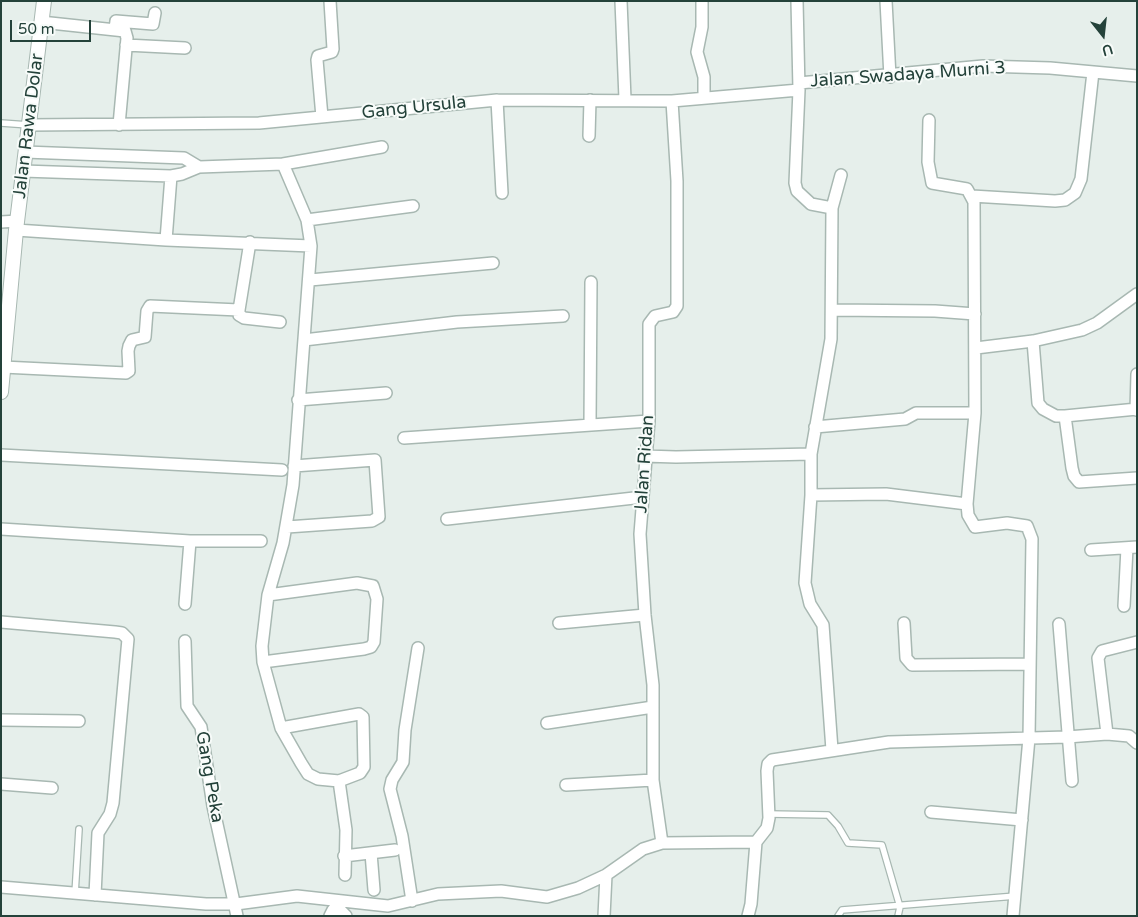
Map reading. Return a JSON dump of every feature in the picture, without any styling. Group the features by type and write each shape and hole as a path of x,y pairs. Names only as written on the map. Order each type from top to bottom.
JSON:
{"street":[{"name":"Jalan Rawa Dolar","path":"1,392 3,343 44,1"},
{"path":"322,117 317,60 318,56 332,52 330,1"},
{"path":"621,1 624,99"},
{"path":"702,1 702,27 697,52 704,77 704,98"},
{"path":"797,1 799,87 795,183 797,191 811,204 832,208"},
{"path":"886,1 890,77"},
{"path":"115,30 116,20 153,24 155,13"},
{"path":"41,22 125,31 126,45 118,125"},
{"path":"126,45 185,48"},
{"name":"Jalan Swadaya Murni 3","path":"799,87 983,66 1050,68 1137,76"},
{"path":"929,120 928,162 932,183 962,187 972,196 1065,200 1075,193 1081,179 1093,72"},
{"name":"Gang Ursula","path":"29,125 250,124 498,100 624,99 672,101 799,87"},
{"path":"498,100 502,193"},
{"path":"589,136 590,100"},
{"name":"Jalan Ridan","path":"662,843 653,780 654,707 645,615 640,534 649,421 649,324 655,316 673,312 677,306 677,181 672,101"},
{"path":"23,171 171,176 182,174 198,167 283,164 382,147"},
{"path":"25,152 184,158 198,167"},
{"path":"281,728 359,714 363,717 363,770 339,781 318,780 308,774 281,728 263,662 262,646 268,595 287,527 288,468 298,400 310,280 311,246 307,220 283,164"},
{"path":"832,750 823,625 810,604 805,583 811,496 811,454 830,353 833,310 832,208 841,175"},
{"path":"166,240 171,176"},
{"path":"972,196 975,214 976,348 975,413 967,504 968,515 975,527 1017,523 1027,526 1032,539 1028,664 1029,738 1013,916"},
{"path":"307,220 413,206"},
{"path":"1,222 17,226 166,240 311,246"},
{"path":"250,242 239,315 244,318 280,322"},
{"path":"310,280 493,264"},
{"path":"590,424 591,282"},
{"path":"976,348 1033,341 1085,329 1097,323 1137,294"},
{"path":"3,367 126,373 129,372 129,346 132,340 141,340 145,337 147,311 150,306 239,310"},
{"path":"833,310 935,311 975,314"},
{"path":"304,340 457,322 564,316"},
{"path":"1033,341 1038,403 1049,413 1065,416 1136,409 1137,374"},
{"path":"298,400 386,393"},
{"path":"815,427 905,419 916,412 975,413"},
{"path":"1065,416 1072,468 1076,480 1085,484 1137,478"},
{"path":"404,438 649,421"},
{"path":"645,456 811,454"},
{"path":"1,456 288,468 375,460 379,517 372,521 287,527"},
{"path":"811,496 886,494 967,504"},
{"path":"447,519 643,497"},
{"path":"1,529 190,541 261,541"},
{"path":"185,604 190,541"},
{"path":"1091,550 1132,547 1124,606"},
{"path":"263,662 364,649 371,647 374,642 377,599 372,586 357,584 268,595"},
{"path":"559,623 645,615"},
{"path":"1,622 116,632 126,635 128,643 114,803 110,814 98,833 96,895"},
{"path":"904,623 906,658 912,665 1028,664"},
{"path":"1058,624 1072,780"},
{"name":"Gang Peka","path":"186,641 187,706 201,727 219,835 236,910"},
{"path":"1107,734 1098,658 1102,651 1137,642"},
{"path":"412,901 402,836 390,790 392,780 403,762 404,730 418,648"},
{"path":"547,723 654,707"},
{"path":"1,720 79,721"},
{"path":"748,916 752,904 756,842 767,828 769,814 768,764 772,760 890,742 1067,737 1107,734 1129,736 1137,742"},
{"path":"566,785 653,780"},
{"path":"339,781 346,830 345,875"},
{"path":"1,784 52,788"},
{"path":"931,812 1022,820"},
{"path":"1,887 206,904 236,910 297,896 338,910 388,906 451,892 501,891 547,897 578,888 606,875 643,849 662,843 756,842"},
{"path":"344,856 396,850"},
{"path":"371,853 374,890"},
{"path":"604,916 606,875"}],"lane":[{"path":"1,123 29,125"},
{"path":"769,814 828,815 838,826 848,843 882,845 900,907 898,916"},
{"path":"75,894 79,828"},
{"path":"838,916 842,910 900,907 1016,896"}]}
